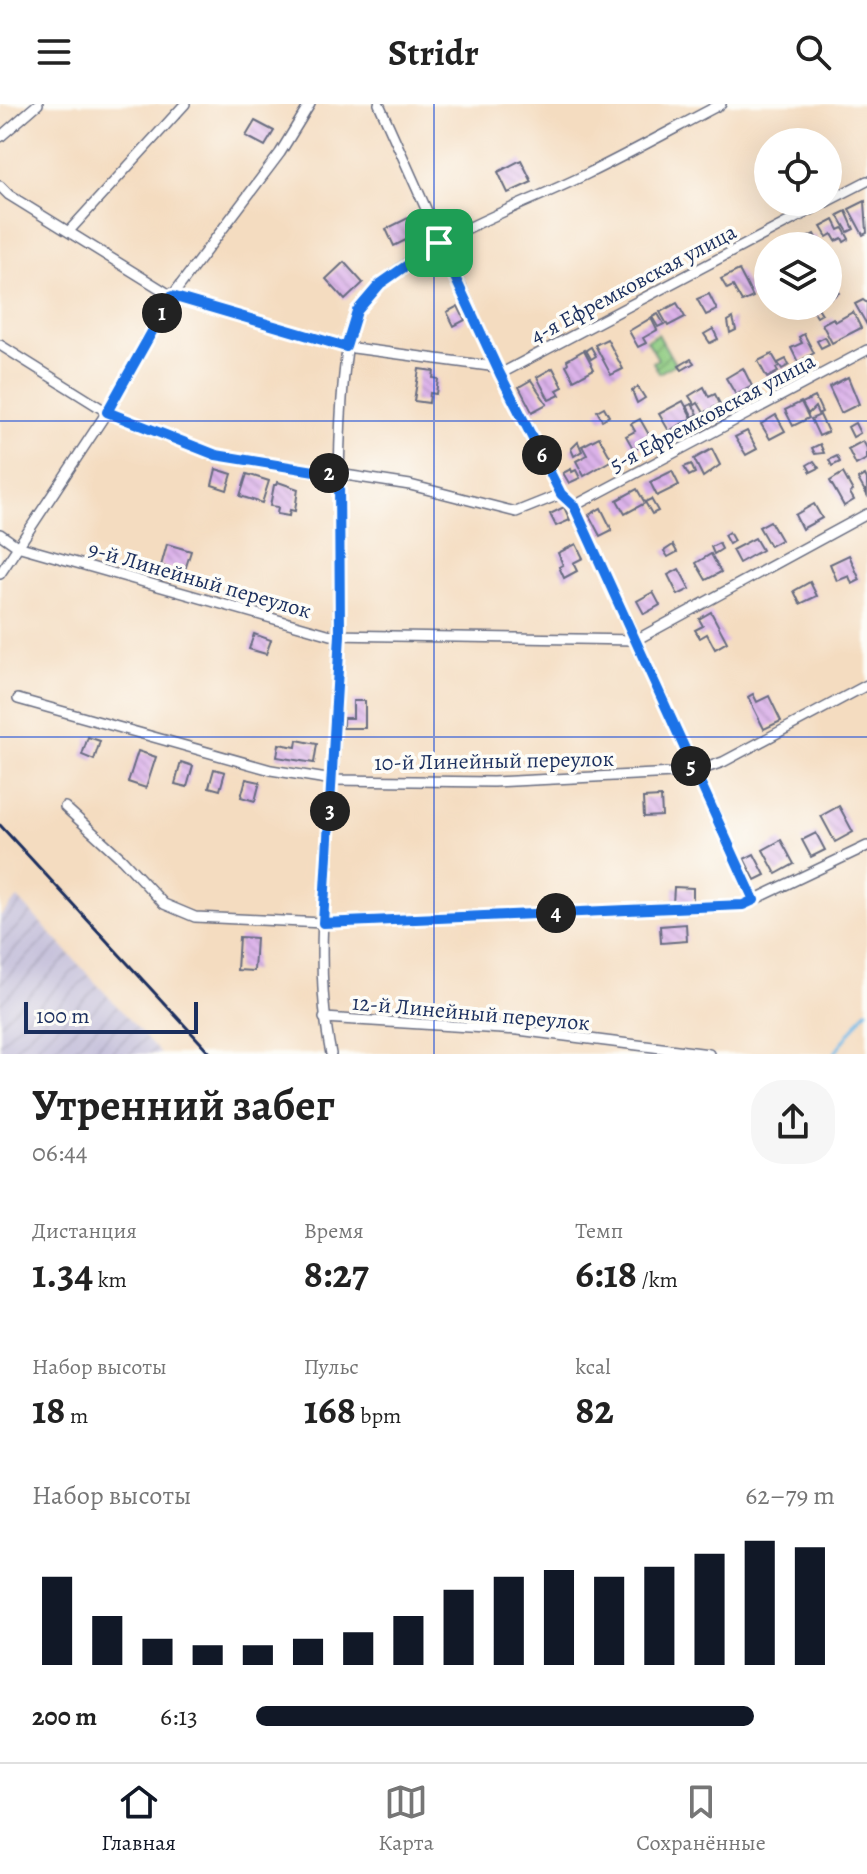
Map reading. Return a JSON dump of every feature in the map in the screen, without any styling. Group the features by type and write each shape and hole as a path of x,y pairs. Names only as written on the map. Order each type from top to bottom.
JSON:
{"street":[{"path":"0,137 38,104"},
{"path":"69,231 185,104"},
{"path":"0,574 107,412 172,296 280,153 310,104"},
{"path":"380,104 439,243 498,370 561,494 574,506 754,900"},
{"path":"331,1054 324,1018 323,923 340,635 339,475 346,347 357,311 380,284 439,243 588,174 721,104"},
{"name":"4-я Ефремковская улица","path":"842,194 867,181"},
{"path":"0,186 9,195 172,296 346,347 498,370"},
{"name":"4-я Ефремковская улица","path":"498,370 800,216"},
{"path":"0,345 107,412 216,455 410,485 516,512 561,494"},
{"name":"5-я Ефремковская улица","path":"574,506 867,350"},
{"path":"636,640 867,514"},
{"name":"9-й Линейный переулок","path":"0,534 17,546 331,635 636,640"},
{"name":"10-й Линейный переулок","path":"18,699 271,770 333,780 493,782 694,772 723,762 867,685"},
{"path":"65,807 122,859 164,904 195,917 323,923 743,905 867,846"},
{"name":"12-й Линейный переулок","path":"324,1018 518,1030 709,1054"}],"shaded area":[{"path":"18,898 161,1054 0,1054 0,916"}],"green space":[{"path":"658,334 675,364 659,373 653,362 658,359 647,340"}],"building":[{"path":"255,121 274,131 265,146 246,136"},
{"path":"521,160 532,182 508,193 498,172"},
{"path":"865,201 867,233 863,235 849,209"},
{"path":"846,211 854,229 848,232 839,216"},
{"path":"408,218 416,235 394,246 386,229"},
{"path":"834,220 849,239 844,242 842,232 824,232 821,227"},
{"path":"344,262 363,283 345,300 326,279"},
{"path":"739,270 753,297 742,302 733,286 727,289 721,279"},
{"path":"709,294 717,310 706,315 697,299"},
{"path":"863,300 867,303 867,325 855,304"},
{"path":"677,303 685,317 668,326 660,312"},
{"path":"458,306 465,320 454,326 447,312"},
{"path":"853,312 861,328 832,343 822,324"},
{"path":"658,314 664,324 658,327 652,317"},
{"path":"651,318 657,330 643,338 646,343 638,347 629,331"},
{"path":"733,318 736,330 730,333 728,321"},
{"path":"713,329 718,339 710,343 704,334"},
{"path":"804,334 814,353 798,362 791,348 802,343 799,337"},
{"path":"825,337 829,344 821,348 817,341"},
{"path":"607,339 623,369 611,375 595,345"},
{"path":"591,347 596,356 591,359 586,350"},
{"path":"584,350 594,369 574,380 566,365 567,360"},
{"path":"772,354 779,366 776,368 778,372 767,378 758,361"},
{"path":"691,359 694,363 682,370 679,366"},
{"path":"786,359 789,365 782,369 778,363"},
{"path":"553,368 563,387 557,390 560,395 549,400 537,377"},
{"path":"743,368 752,386 736,395 726,378"},
{"path":"419,369 434,371 433,378 438,379 436,394 430,393 429,403 414,401"},
{"path":"848,377 859,404 841,413 829,387"},
{"path":"531,380 547,404 532,412 519,387"},
{"path":"638,387 645,398 637,403 632,391"},
{"path":"704,387 709,397 715,394 720,404 704,413 689,396"},
{"path":"815,397 822,412 818,414 815,407 808,414 802,403"},
{"path":"683,401 692,418 669,431 659,414"},
{"path":"801,402 809,418 793,426 785,410"},
{"path":"692,404 698,414 693,417 687,406"},
{"path":"604,407 609,416 602,420 597,411"},
{"path":"776,415 785,431 770,439 761,424"},
{"path":"820,415 828,432 819,436 811,419"},
{"path":"640,419 652,440 634,450 626,436 635,431 631,424"},
{"path":"855,423 860,433 853,437 848,427"},
{"path":"747,431 757,449 746,455 735,437"},
{"path":"599,437 612,460 584,476 576,461 587,455 582,446"},
{"path":"863,441 867,459 856,465 848,449"},
{"path":"578,442 582,451 574,456 571,449"},
{"path":"820,444 824,453 815,454 812,448"},
{"path":"712,449 720,465 703,477 694,459"},
{"path":"837,456 840,462 832,466 829,460"},
{"path":"814,461 819,468 811,472 807,465"},
{"path":"691,464 695,473 689,476 684,467"},
{"path":"216,469 232,474 227,490 212,485"},
{"path":"571,469 572,472 576,470 580,478 569,483 563,473"},
{"path":"672,471 679,485 657,496 650,482"},
{"path":"843,473 853,491 850,493 854,500 844,506 830,481"},
{"path":"247,474 269,481 262,503 240,496"},
{"path":"865,475 867,479 867,495 858,479"},
{"path":"278,482 298,489 295,511 290,510 289,516 277,514 278,507 270,506 274,485"},
{"path":"637,489 645,503 625,514 617,500"},
{"path":"651,499 658,511 652,514 645,502"},
{"path":"814,504 822,518 802,529 795,515"},
{"path":"564,507 570,520 556,526 550,514"},
{"path":"601,508 612,530 600,536 589,515"},
{"path":"770,521 781,540 770,546 759,527"},
{"path":"729,532 734,541 729,544 724,535"},
{"path":"755,538 762,550 739,563 732,550"},
{"path":"719,543 722,549 714,554 711,547"},
{"path":"167,544 191,551 184,573 161,566"},
{"path":"576,544 583,558 573,563 577,571 564,578 558,553"},
{"path":"673,545 677,552 668,557 664,551"},
{"path":"711,554 721,572 706,580 696,563"},
{"path":"849,555 860,580 852,584 849,576 837,581 830,564"},
{"path":"679,569 690,589 678,595 668,575"},
{"path":"810,582 817,596 800,604 794,591"},
{"path":"653,592 660,605 644,614 637,601"},
{"path":"711,612 727,642 715,649 707,634 700,638 695,630 703,626 699,619"},
{"path":"254,634 271,640 266,654 249,649"},
{"path":"753,694 757,702 769,696 781,721 764,729 748,697"},
{"path":"353,701 365,701 365,728 343,728 343,718 353,718"},
{"path":"88,737 100,741 94,760 82,755"},
{"path":"297,740 317,744 314,763 277,757 279,744 296,747"},
{"path":"138,751 156,757 146,788 128,782"},
{"path":"181,762 193,766 187,787 175,784"},
{"path":"214,769 225,772 220,790 209,787"},
{"path":"246,779 260,782 255,801 241,797"},
{"path":"661,797 662,816 644,817 643,798"},
{"path":"839,806 853,832 835,842 821,816"},
{"path":"816,833 825,850 811,857 802,840"},
{"path":"781,840 794,864 776,874 763,850"},
{"path":"754,854 765,875 755,880 744,859"},
{"path":"674,887 693,888 693,905 673,904"},
{"path":"686,924 687,941 661,943 660,926"},
{"path":"239,937 256,938 254,971 237,970"}],"waterway":[{"path":"834,1054 867,1010"}],"railway":[{"path":"0,825 211,1054"}],"route":[{"path":"439,243 500,374 561,494 574,506 754,900 743,905 323,923 340,635 339,475 216,455 107,412 172,296 346,347 357,311 380,284 439,243"}]}
